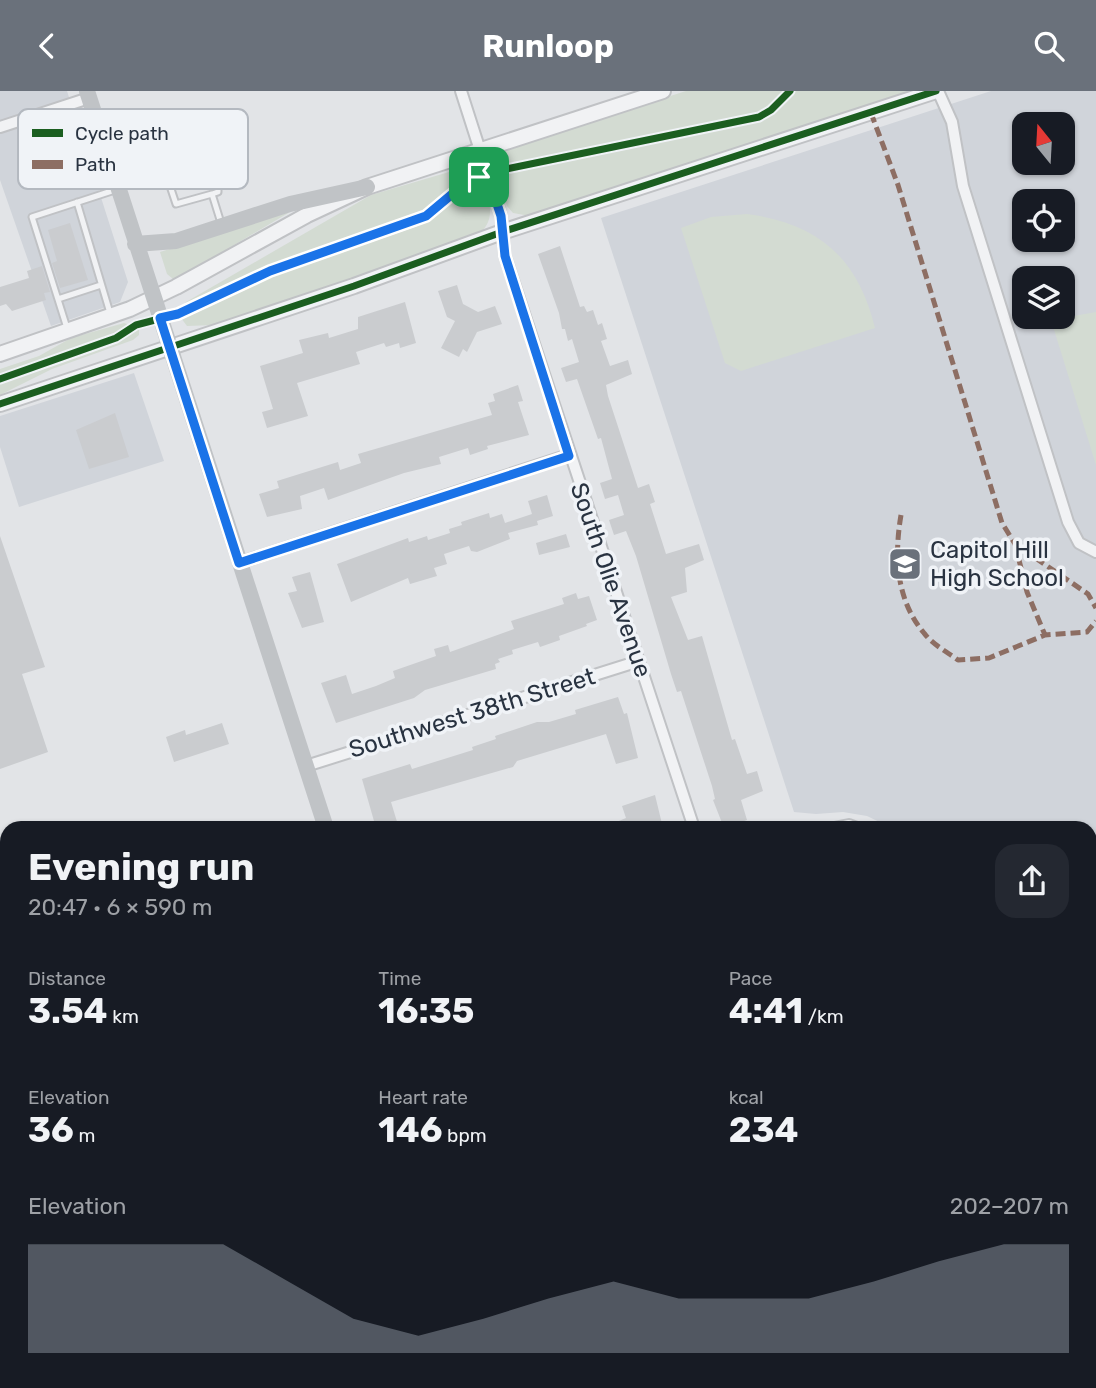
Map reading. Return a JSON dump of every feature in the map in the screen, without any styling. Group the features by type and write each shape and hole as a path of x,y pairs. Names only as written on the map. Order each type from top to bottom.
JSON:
{"main road":[{"path":"135,244 168,243 290,204 367,187"},
{"path":"118,189 324,821"}],"street":[{"name":"South Olie Avenue","path":"461,91 501,216 505,256 692,821"},
{"path":"0,353 111,316 153,298 298,219 367,187 663,91"},
{"path":"0,404 365,282 502,232 937,91 952,122 963,186 1068,522 1079,543 1096,552"},
{"path":"48,109 88,94"},
{"path":"0,127 18,120"},
{"path":"239,563 569,456"},
{"name":"Southwest 38th Street","path":"306,766 639,661"}],"lane":[{"path":"68,331 32,217 118,189"},
{"path":"171,189 176,204 218,192 218,189"},
{"path":"212,194 222,226"},
{"path":"76,202 111,316"},
{"path":"58,299 101,285"}],"shaded area":[{"path":"0,91 67,91 73,109 18,109 18,189 98,189 128,282 120,302 51,326 0,180"},
{"path":"686,91 912,91 530,216 513,213 507,206 495,168 505,149"},
{"name":"Capitol Hill High School","path":"991,91 1096,91 1096,821 877,821 867,816 843,812 794,812 601,218"},
{"path":"466,167 477,172 489,203 489,218 481,232 357,278 215,325 187,326 178,314 186,302 371,195"},
{"path":"290,212 180,277 173,279 167,274 160,252"},
{"path":"747,214 795,226 831,248 858,282 868,303 875,328 741,371 725,363 681,228 711,217"},
{"path":"1096,312 1096,465 1054,329 1075,329 1075,316"},
{"path":"124,323 139,328 139,335 133,340 52,369 0,395 0,369 39,356 71,338"},
{"path":"134,373 164,461 19,507 0,447 0,416"}],"building":[{"path":"70,223 88,280 60,288 52,263 57,261 48,230"},
{"path":"560,246 580,307 584,306 587,312 593,310 598,325 602,323 607,339 601,341 610,366 628,360 632,374 606,385 608,396 638,488 649,484 655,502 650,504 666,554 699,544 704,560 685,568 687,592 671,597 688,640 702,636 732,740 735,739 747,774 757,771 763,791 741,800 747,820 721,821 681,691 677,692 671,674 636,556 626,531 614,535 609,520 624,515 618,495 605,499 600,483 612,479 601,438 598,439 577,379 566,382 561,368 579,362 572,339 568,341 565,329 562,329 538,254"},
{"path":"42,266 50,292 44,293 46,300 12,311 6,304 0,306 0,287 29,278 27,271"},
{"path":"457,285 463,304 478,312 495,306 502,324 477,332 467,352 463,349 459,357 441,348 455,321 447,317 438,291"},
{"path":"405,302 416,343 400,348 399,343 386,347 384,343 356,352 360,364 297,383 308,416 267,428 262,412 273,409 260,366 303,353 299,340 328,333 329,338 358,329 358,317"},
{"path":"518,385 523,401 518,402 529,435 487,446 488,449 470,455 468,448 439,457 441,464 404,473 328,500 324,488 300,496 302,509 267,517 259,494 279,488 277,481 338,462 340,470 361,463 358,454 492,415 488,403 495,401 493,394"},
{"path":"115,413 129,457 89,469 76,430"},
{"path":"547,495 553,516 537,521 538,525 508,533 510,539 477,552 471,551 469,546 444,554 447,564 434,568 437,576 410,584 408,578 351,602 337,564 408,538 409,542 427,536 428,540 450,533 449,529 462,525 461,522 489,513 490,518 502,514 505,523 532,514 528,501"},
{"path":"566,534 570,547 539,555 536,543"},
{"path":"0,536 45,667 22,674 48,752 0,769"},
{"path":"310,572 324,622 302,628 288,593 297,591 292,577"},
{"path":"576,593 578,599 589,596 597,620 586,624 587,626 559,636 560,640 540,647 538,642 512,650 513,654 498,659 500,662 495,664 496,669 425,690 414,698 336,723 321,683 346,675 352,694 376,686 395,678 393,671 436,656 434,649 448,645 450,652 514,629 511,621 564,604 562,598"},
{"path":"618,697 624,714 627,713 638,758 616,764 606,734 517,761 513,767 391,802 397,821 374,821 362,779 410,764 412,769 473,750 472,747 496,739 495,736 537,722 549,722 576,714 575,710"},
{"path":"222,723 229,744 174,762 166,737 185,730 186,735"},
{"path":"655,795 661,821 619,821 626,818 622,806"}],"marked path":[{"path":"871,113 898,185 1002,523 1015,544 1088,594 1096,608"},
{"path":"901,515 899,577 908,606 927,637 958,660 989,658 1045,635 1087,632 1096,621"},
{"path":"1015,544 1027,592 1045,635"}],"cycle path":[{"path":"0,379 116,338 136,325 178,314 270,271 415,221 433,211 463,185 501,170 759,117 771,110 790,91"},
{"path":"0,404 354,286 502,232 936,91"}],"place":[{"name":"Capitol Hill High School","path":"905,564"}],"route":[{"path":"487,174 501,216 505,256 569,456 239,563 160,318 178,314 270,271 426,216 463,185 479,177 487,174"}]}
